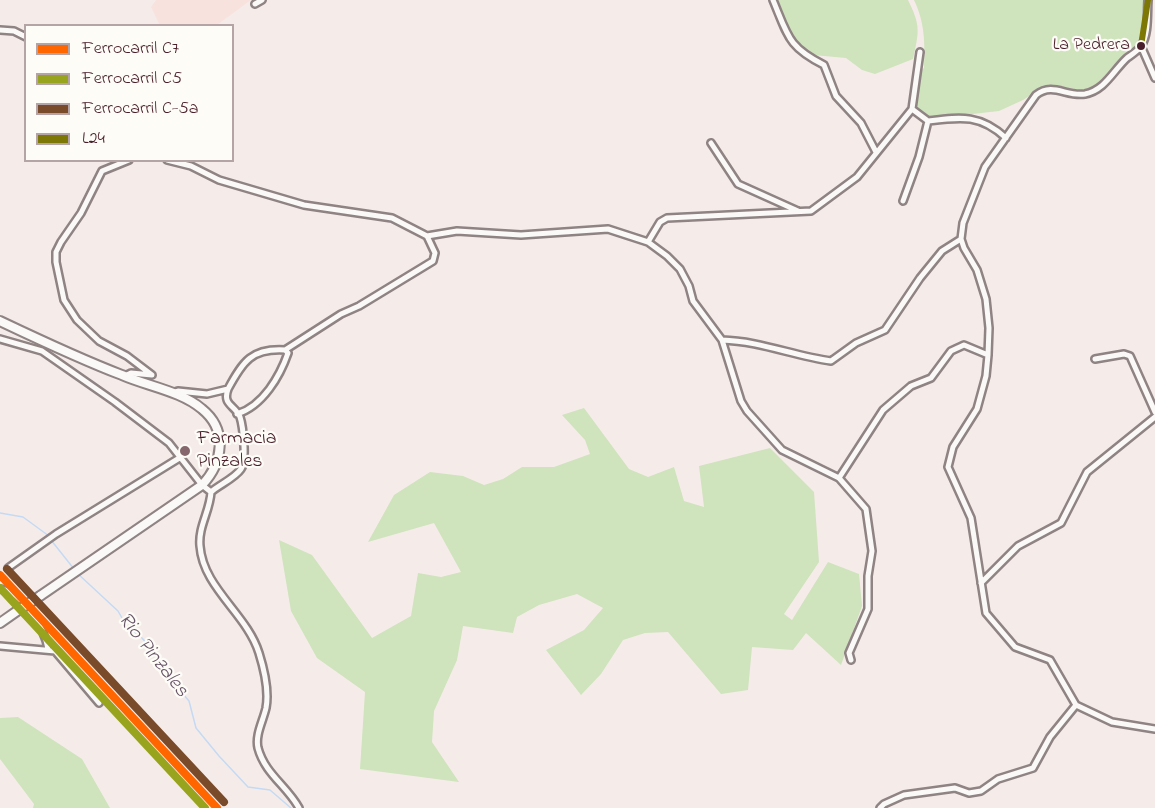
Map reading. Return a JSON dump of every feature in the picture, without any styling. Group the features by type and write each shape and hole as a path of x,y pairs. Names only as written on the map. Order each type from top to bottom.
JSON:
{"main road":[{"path":"0,321 124,376 170,393 202,409 218,431 219,458 210,477 202,485 0,623"}],"street":[{"path":"255,4 262,0"},
{"path":"774,0 790,42 805,56 824,65 836,96 861,123 876,152"},
{"path":"1148,0 1145,33 1141,46 1125,60 1107,82 1096,90 1075,94 1044,89 1036,95 979,178 963,223 961,239 978,270 986,299 989,328 986,376 977,409 952,447 948,467 971,518 986,613 1015,647 1050,660 1076,705 1112,722 1155,729"},
{"path":"0,30 14,31 24,36"},
{"path":"1141,46 1155,78"},
{"path":"648,242 660,222 667,218 800,212 811,211 824,204 856,177 912,109 920,52"},
{"path":"912,109 928,121 962,117 982,120 1006,138"},
{"path":"903,201 917,165 928,121"},
{"path":"711,143 738,184 800,212"},
{"path":"124,162 102,171 56,252 64,300 76,320 99,341 126,356 152,375 131,373 124,376"},
{"path":"175,162 191,166 219,180 304,205 392,218 427,236 457,231 521,235 608,229 648,242 680,269 689,286 693,302 722,340 741,401 761,427 782,450 839,478 866,509 872,531 868,609 849,653 851,660"},
{"path":"299,808 268,771 258,750 258,736 267,698 258,649 239,614 212,580 202,556 200,534 210,504 211,492 241,469 245,460 237,414 228,404 225,395 253,354 263,350 285,350 432,261 435,253 427,236"},
{"path":"722,340 744,341 808,358 831,361 856,343 885,330 920,278 942,251 961,239"},
{"path":"0,339 33,348 52,357 169,442 202,485 211,492"},
{"path":"839,478 863,437 895,398 911,386 930,378 957,346 971,346 988,355"},
{"path":"237,414 271,389 282,372 288,353 285,350"},
{"path":"1095,359 1124,354 1130,356 1155,412"},
{"path":"170,393 178,391 207,394 228,389"},
{"path":"981,583 1018,546 1061,523 1087,472 1155,417"},
{"path":"8,568 43,542 181,457"},
{"path":"0,589 10,591 27,609 46,637 48,649"},
{"path":"0,646 20,650 55,651 99,703"},
{"path":"880,808 904,795 955,788 969,794 981,791 998,779 1033,768 1050,737 1076,705"}],"shaded area":[{"path":"156,0 251,0 218,24 159,24 151,7"}],"green space":[{"path":"776,0 908,0 918,29 913,59 875,74 862,70 846,58 813,55 791,36"},
{"path":"914,0 1143,0 1143,33 1139,44 1103,81 1089,89 1079,90 1055,85 1043,87 1023,100 999,111 928,119 915,108 920,71 924,68 924,33"},
{"path":"584,408 629,469 648,477 674,467 684,501 704,507 699,466 770,448 814,492 819,562 784,614 792,620 828,562 859,574 862,606 841,665 806,633 793,650 752,647 748,690 721,694 668,632 645,633 623,640 601,674 581,695 546,650 584,630 603,608 577,594 539,605 517,617 513,633 463,626 457,660 434,711 432,742 459,782 360,769 365,692 317,658 291,611 279,540 312,555 372,638 411,616 418,573 441,577 461,572 434,523 368,542 394,495 430,472 463,476 484,485 503,479 522,467 554,467 590,454 585,440 562,415"},
{"path":"18,717 82,759 110,808 33,808 34,804 0,759 0,718"}],"waterway":[{"name":"Rio Pinzales","path":"0,513 23,517 49,536"},
{"name":"Rio Pinzales","path":"51,540 74,569"},
{"name":"Rio Pinzales","path":"77,573 118,611 126,625 142,638 157,656 165,673 189,701 196,728 219,756 248,787 270,790 291,808"}],"rail line":[{"name":"C-5a","path":"7,569 224,802"},
{"name":"C7","path":"0,575 217,808"},
{"name":"C5","path":"0,588 205,808"}],"transit line":[{"name":"L24","path":"1141,46 1148,0"}],"place":[{"name":"La Pedrera","path":"1141,46"},
{"name":"Farmacia Pinzales","path":"185,451"}]}
